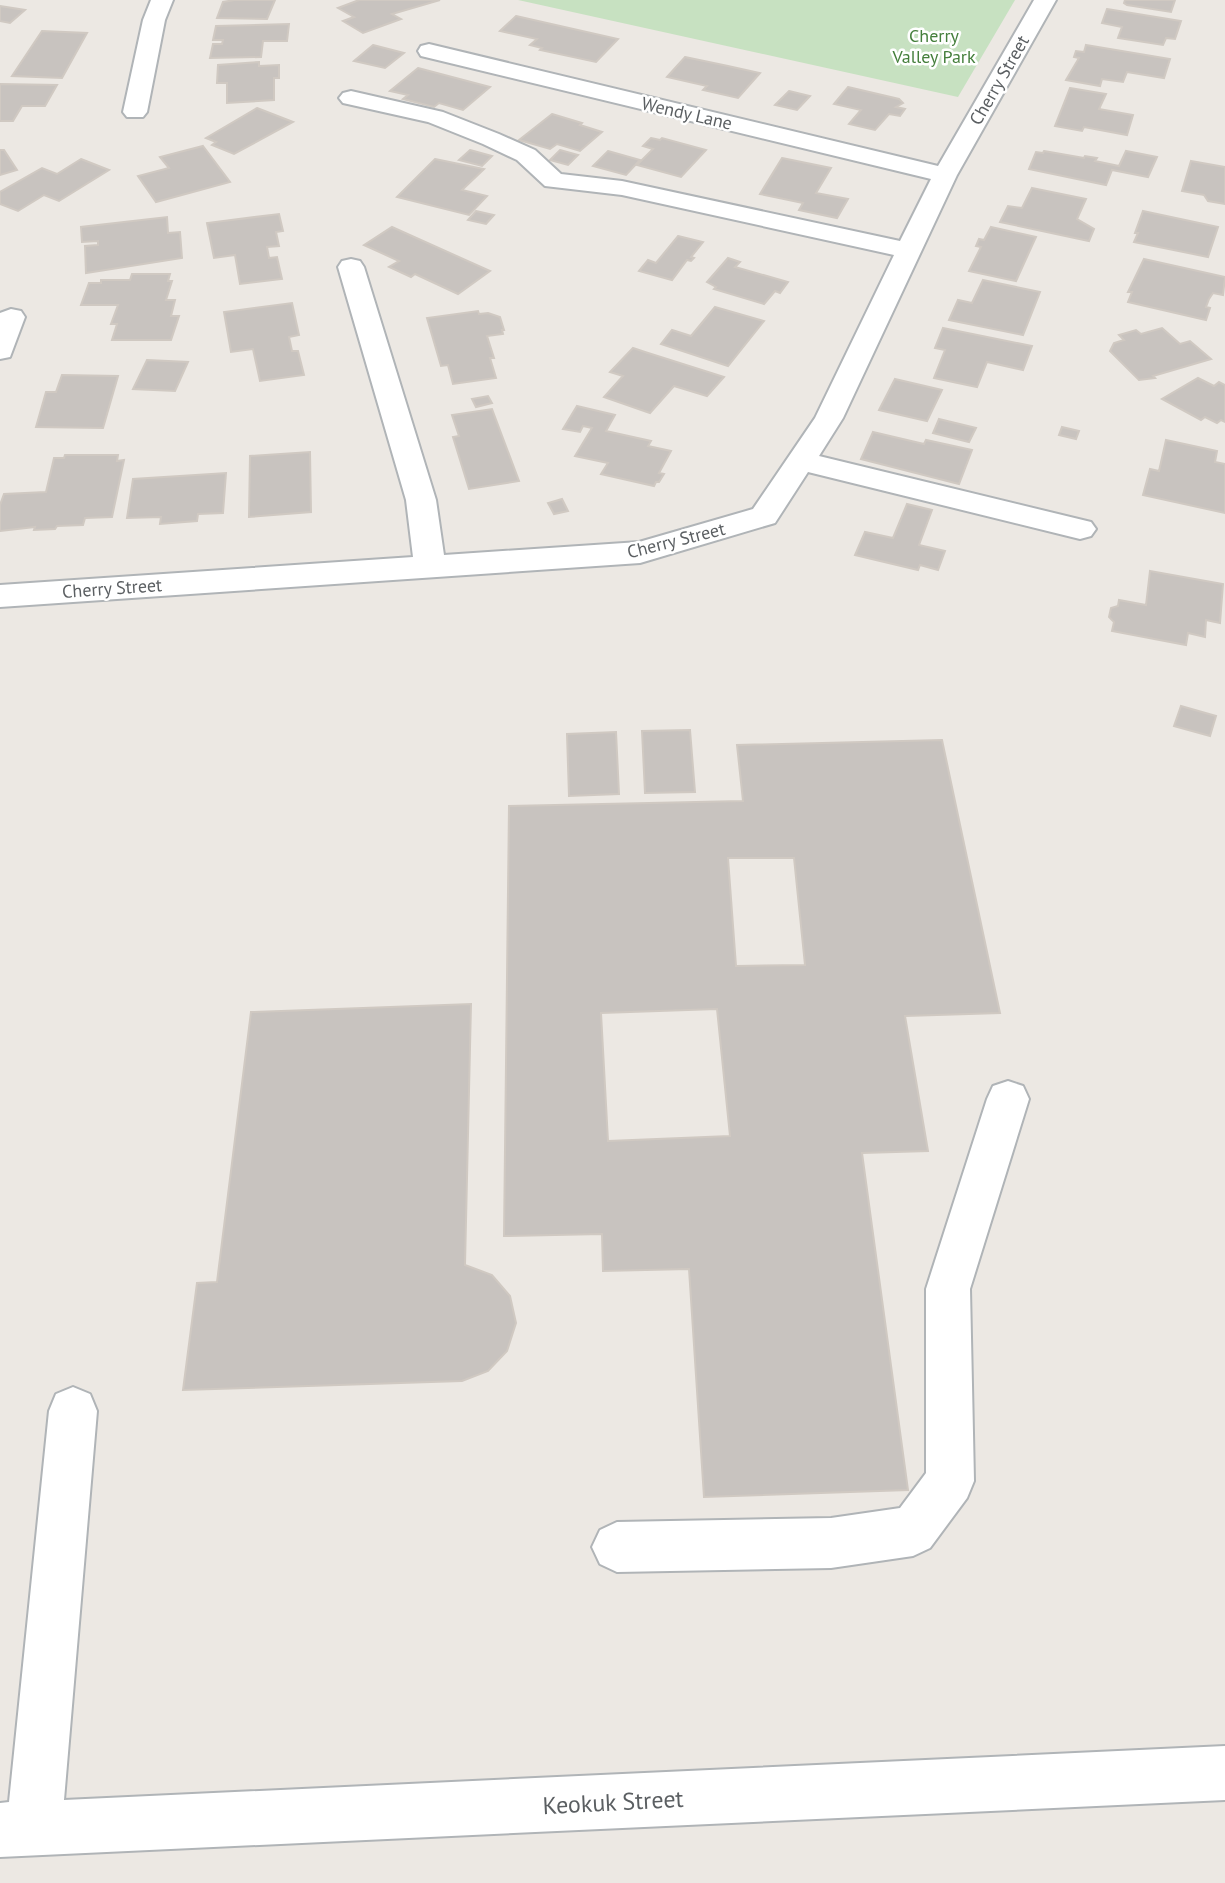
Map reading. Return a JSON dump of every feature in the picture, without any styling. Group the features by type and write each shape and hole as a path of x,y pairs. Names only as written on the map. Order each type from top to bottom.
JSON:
{"street":[{"path":"135,112 154,20 162,0"},
{"name":"Cherry Street","path":"0,596 640,552 764,516 829,418 945,175 1045,0"},
{"name":"Wendy Lane","path":"429,51 945,175"},
{"path":"351,98 435,117 491,139 526,155 554,181 622,188 909,251"},
{"path":"351,267 421,500 430,567"},
{"path":"0,351 11,317"},
{"path":"801,461 1080,529"},
{"path":"617,1546 831,1544 913,1531 950,1481 948,1289 1009,1099"},
{"path":"17,1829 73,1411"},
{"name":"Keokuk Street","path":"17,1829 1225,1773"}],"green space":[{"name":"Cherry Valley Park","path":"518,0 1015,0 958,97"}],"building":[{"path":"275,0 267,19 217,18 223,2"},
{"path":"359,0 440,0 392,14 401,19 363,33 343,21 354,17 338,8"},
{"path":"1125,0 1175,0 1171,12 1127,5"},
{"path":"0,6 25,10 10,23 0,21"},
{"path":"1107,9 1181,21 1175,39 1166,38 1163,45 1118,38 1122,27 1102,23"},
{"path":"516,16 618,39 596,62 540,50 542,48 530,45 537,39 500,31"},
{"path":"289,24 287,41 263,41 261,57 210,58 213,44 222,44 223,40 213,40 216,26"},
{"path":"42,31 87,33 62,78 12,76"},
{"path":"373,45 404,53 385,68 354,61"},
{"path":"1086,45 1170,59 1164,78 1127,72 1123,82 1102,79 1100,86 1066,80 1079,58 1074,57 1076,51 1084,52"},
{"path":"685,57 760,73 738,98 703,90 707,86 667,77"},
{"path":"259,62 259,66 279,65 279,78 274,78 274,100 227,103 227,83 217,83 218,65"},
{"path":"418,68 490,87 463,110 439,103 434,107 403,99 408,95 390,91"},
{"path":"0,84 57,85 45,106 22,106 13,121 0,121"},
{"path":"848,87 899,99 903,103 896,107 905,109 900,116 889,114 875,130 849,124 861,110 834,104"},
{"path":"1070,88 1106,94 1099,109 1133,115 1127,135 1084,127 1082,131 1055,126"},
{"path":"789,91 810,96 797,110 775,105"},
{"path":"257,108 293,122 234,154 212,145 216,142 206,138"},
{"path":"552,114 602,132 580,151 557,144 550,149 519,140"},
{"path":"651,138 662,138 706,150 681,177 637,165 653,149 643,146"},
{"path":"203,146 230,182 156,202 138,176 169,168 160,157"},
{"path":"0,150 4,150 17,170 0,175"},
{"path":"470,150 492,156 482,166 459,160"},
{"path":"560,150 578,155 568,165 550,160"},
{"path":"608,151 640,160 626,175 593,166"},
{"path":"1126,151 1157,157 1148,177 1112,170 1106,185 1029,169 1036,152 1097,158 1095,161 1119,166"},
{"path":"782,158 831,168 816,193 848,199 837,218 799,210 803,203 760,194"},
{"path":"81,159 109,170 59,201 44,195 18,211 0,204 0,192 42,168 57,174"},
{"path":"435,159 484,169 462,190 487,196 469,215 397,197"},
{"path":"1191,161 1225,167 1225,204 1208,201 1204,195 1182,191"},
{"path":"1032,188 1086,199 1077,219 1094,229 1089,241 1000,222 1008,206 1022,208"},
{"path":"476,211 494,215 486,224 468,220"},
{"path":"1143,211 1218,227 1208,257 1134,242"},
{"path":"279,214 283,231 276,232 279,246 267,247 269,258 277,257 282,279 240,284 235,255 214,258 207,223"},
{"path":"167,217 168,233 180,232 182,258 86,273 85,246 98,245 98,241 82,242 81,227"},
{"path":"392,227 490,271 458,294 415,274 411,277 389,267 399,261 364,245"},
{"path":"991,227 1036,237 1016,281 969,271 981,247 976,246 979,239 984,240"},
{"path":"678,236 703,242 691,257 694,258 687,260 672,280 639,271 648,260 656,263"},
{"path":"728,258 740,262 735,267 788,282 780,293 775,291 764,304 714,289 716,287 707,282"},
{"path":"1144,259 1225,277 1223,295 1213,293 1209,299 1206,307 1210,308 1206,320 1128,302 1132,292 1128,292"},
{"path":"132,274 170,274 168,281 172,281 166,300 175,300 171,316 179,316 171,340 112,340 117,324 111,324 118,305 81,305 89,283 101,283 101,280 130,280"},
{"path":"983,280 1040,292 1023,335 949,320 958,300 972,303"},
{"path":"292,303 299,335 289,337 292,351 298,351 304,375 260,381 253,349 231,352 224,312"},
{"path":"715,307 764,321 728,366 661,344 672,330 691,336"},
{"path":"478,311 479,314 488,313 500,317 504,330 503,334 487,336 494,358 490,358 496,378 453,384 448,365 441,366 427,318"},
{"path":"943,328 1032,346 1023,370 987,362 977,387 934,378 945,350 935,348"},
{"path":"1162,328 1180,344 1190,341 1211,359 1153,376 1155,378 1139,380 1110,351 1114,343 1124,340 1119,335 1136,330 1141,334"},
{"path":"633,348 724,377 707,396 674,386 650,413 604,397 623,376 610,372"},
{"path":"147,360 188,362 175,391 133,389"},
{"path":"62,375 118,376 103,428 36,427 46,392 56,392"},
{"path":"1198,378 1214,386 1219,382 1225,385 1225,422 1221,420 1217,423 1205,417 1201,420 1162,399"},
{"path":"895,379 942,390 927,421 879,410"},
{"path":"488,396 492,403 476,407 472,399"},
{"path":"577,406 615,415 606,431 651,441 648,446 671,451 659,473 664,474 659,482 654,486 601,474 608,463 575,456 592,428 583,426 580,432 563,429"},
{"path":"492,409 519,481 469,489 453,437 459,436 452,415"},
{"path":"939,419 976,428 969,442 933,433"},
{"path":"1062,427 1079,431 1076,439 1059,435"},
{"path":"873,432 924,444 926,440 972,450 959,484 861,459"},
{"path":"1166,440 1217,451 1215,462 1225,464 1225,513 1143,495 1150,469 1159,471"},
{"path":"310,452 311,512 249,517 250,456"},
{"path":"65,455 118,455 117,461 124,460 112,517 85,518 83,525 57,526 55,529 34,530 35,527 0,531 0,505 4,494 46,492 54,458 64,458"},
{"path":"226,473 223,513 198,514 197,521 160,524 161,517 127,518 133,479"},
{"path":"562,499 568,511 554,514 548,503"},
{"path":"907,504 932,510 919,545 945,551 938,570 920,565 918,570 855,555 865,532 893,538"},
{"path":"1150,571 1223,584 1220,623 1206,620 1205,637 1188,633 1186,645 1112,631 1114,622 1109,617 1111,608 1118,606 1119,600 1146,605"},
{"path":"1181,706 1216,716 1210,736 1174,726"},
{"path":"690,730 695,792 645,793 642,731"},
{"path":"616,732 619,794 569,796 567,734"},
{"path":"942,740 1000,1013 905,1016 928,1151 862,1153 908,1490 704,1497 689,1269 603,1271 602,1234 504,1236 509,806 743,801 737,745","holes":["728,858 794,858 805,965 736,966","717,1009 730,1136 608,1141 601,1013"]},
{"path":"471,1004 465,1265 492,1275 510,1296 516,1323 507,1351 488,1371 462,1381 183,1390 197,1283 217,1282 251,1012"}]}
